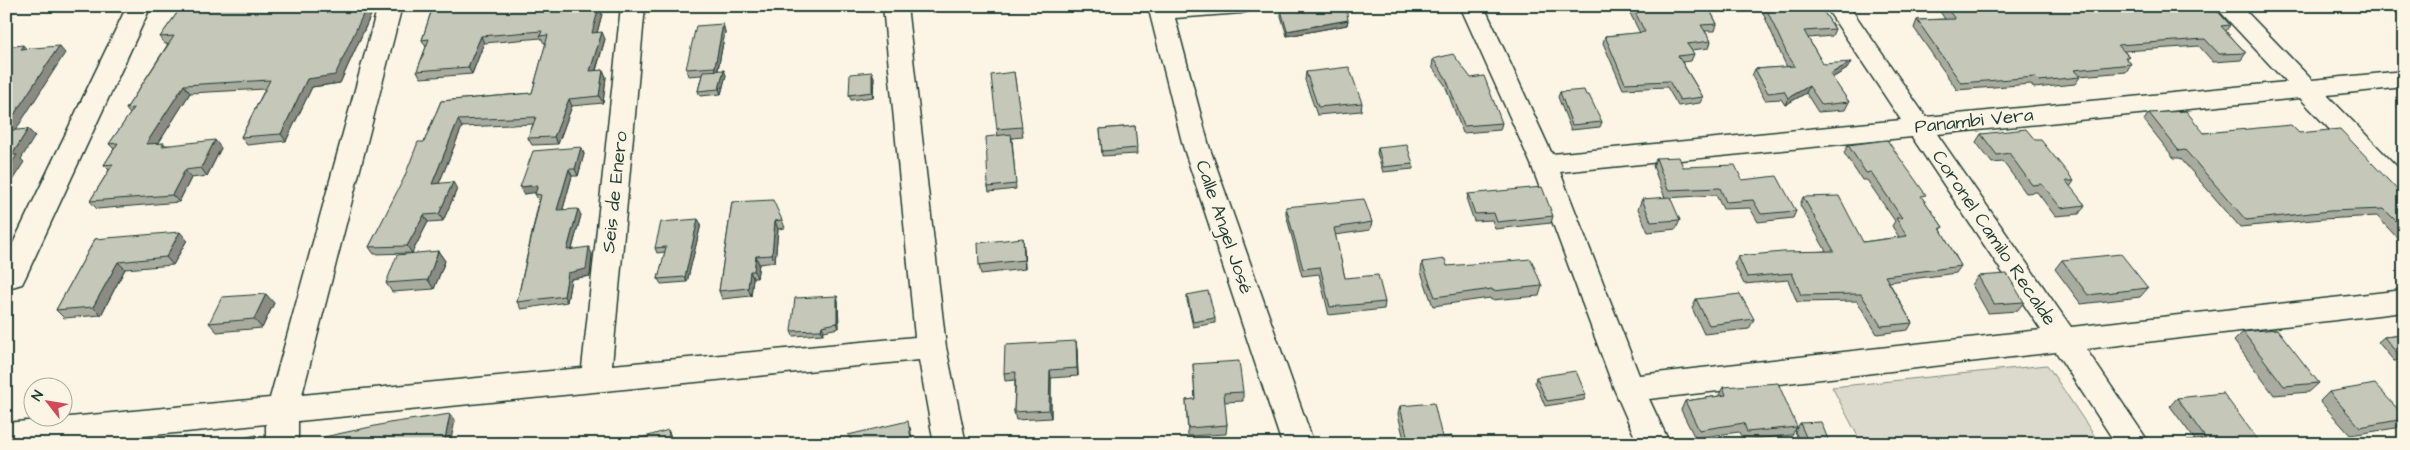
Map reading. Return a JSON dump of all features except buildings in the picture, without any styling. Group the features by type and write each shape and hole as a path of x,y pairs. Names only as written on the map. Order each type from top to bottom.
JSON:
{"street":[{"path":"12,276 139,6"},
{"path":"282,444 282,411 390,6"},
{"name":"Seis de Enero","path":"596,378 633,6"},
{"path":"895,6 931,347 950,444"},
{"path":"1161,9 1241,6"},
{"path":"1472,6 1544,164 1630,389 1654,444"},
{"name":"Coronel Camilo Recalde","path":"1837,6 2134,444"},
{"path":"2228,6 2404,191"},
{"name":"Calle Angel José","path":"1161,9 1196,146 1298,444"},
{"name":"Panambi Vera","path":"1544,164 2305,87 2404,79"},
{"path":"1630,389 2404,301"},
{"path":"6,436 282,411 596,378 931,347"}],"shaded area":[{"path":"2047,365 2100,444 1862,444 1832,387"}]}
